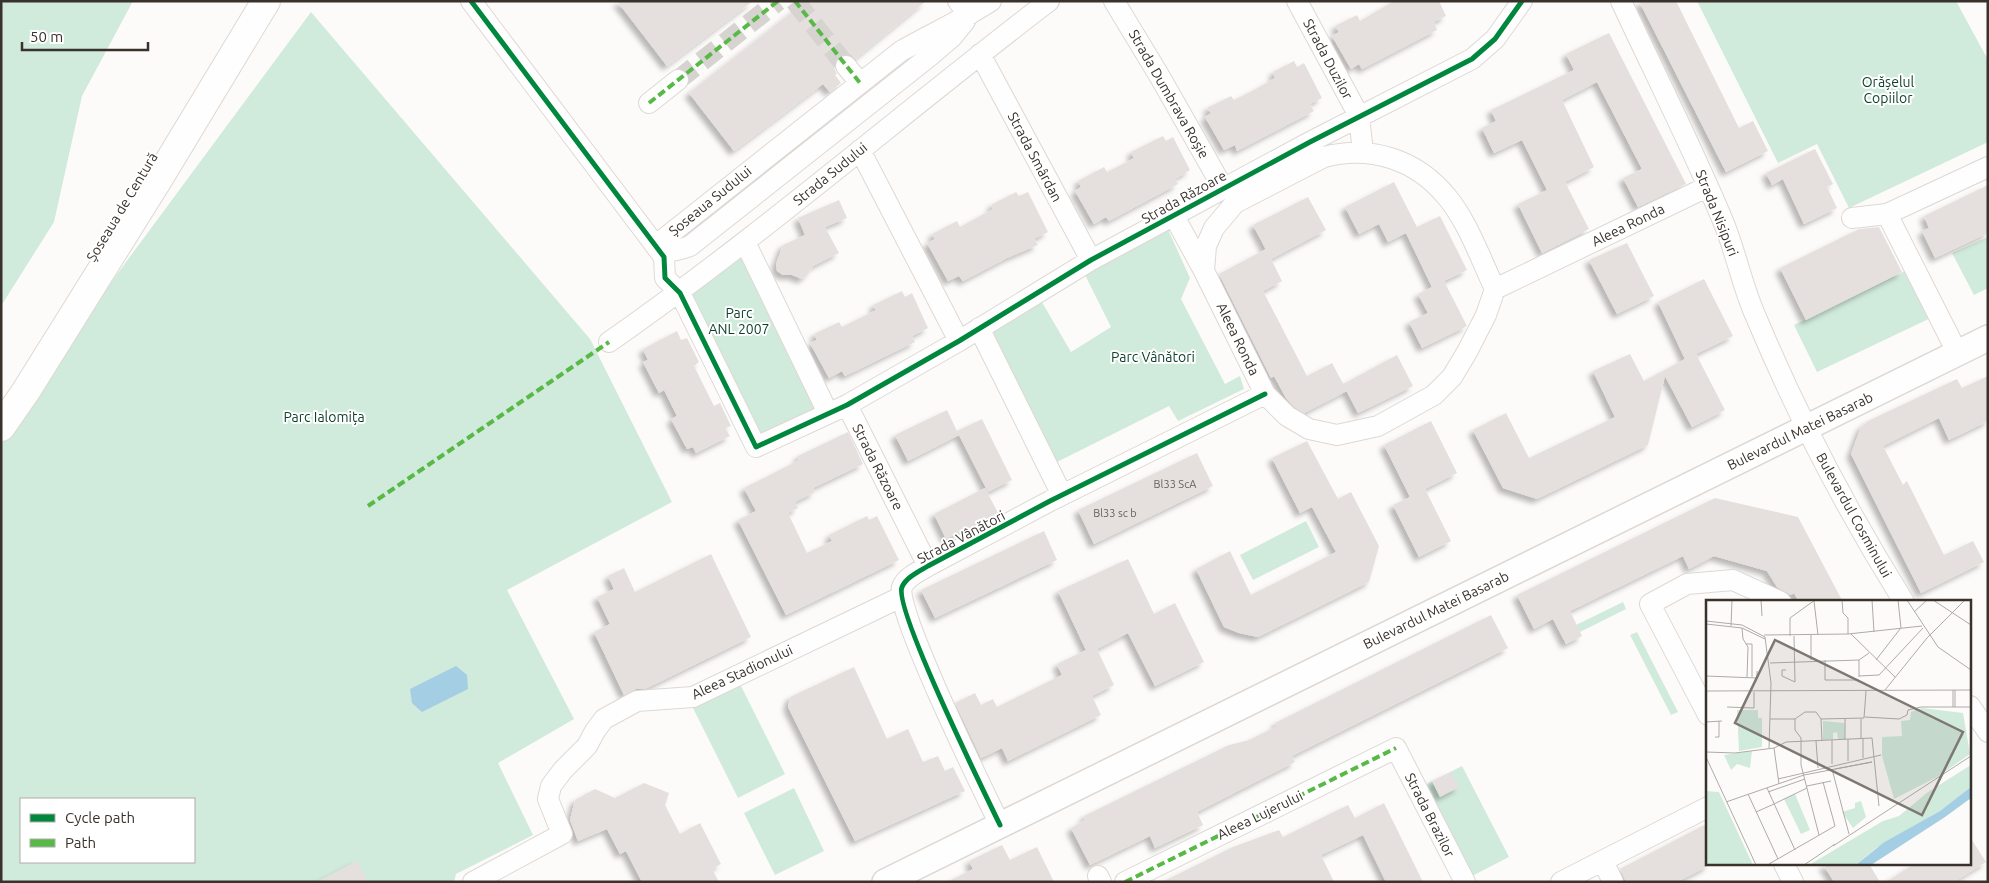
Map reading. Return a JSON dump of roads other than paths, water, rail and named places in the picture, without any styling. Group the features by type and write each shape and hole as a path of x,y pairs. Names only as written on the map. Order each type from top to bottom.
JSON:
{"highway":[{"name":"Șoseaua de Centură","path":"1,413 20,376 244,1"},
{"path":"128,197 165,149 254,1"},
{"path":"1,426 26,391 154,186 266,1"}],"main road":[{"name":"Bulevardul Matei Basarab","path":"885,882 1988,338"}],"street":[{"path":"471,1 664,257 665,278 680,293 756,447 847,405"},
{"name":"Șoseaua Sudului","path":"964,8 952,37 690,246 676,252 665,252 656,245 901,51 934,32 964,8 991,1"},
{"name":"Strada Sudului","path":"609,342 680,293 1048,1"},
{"name":"Strada Dumbrava Roșie","path":"1114,1 1169,91 1223,188"},
{"name":"Strada Duzilor","path":"1297,1 1359,116"},
{"name":"Strada Răzoare","path":"928,566 847,405 959,341 1091,260 1359,116 1472,59 1495,39 1522,1"},
{"name":"Strada Nisipuri","path":"1621,1 1730,240 1755,315 1806,428"},
{"name":"Strada Smârdan","path":"980,54 1091,260"},
{"path":"846,66 860,83"},
{"path":"649,103 678,80"},
{"path":"1359,116 1363,152"},
{"path":"860,150 959,341"},
{"path":"1204,271 1206,246 1214,228 1235,203 1324,157 1338,153 1363,152 1386,155 1406,165 1428,178 1447,197 1459,214 1495,289"},
{"path":"1852,218 1887,214 1988,167"},
{"name":"Aleea Ronda","path":"1174,216 1204,271 1265,394 1286,416 1309,429 1337,435 1378,426 1434,395 1452,377 1467,352 1486,315 1495,289 1707,187"},
{"path":"1887,214 1957,352"},
{"path":"745,242 828,413"},
{"path":"979,328 1062,495"},
{"name":"Strada Vânători","path":"901,596 902,587 911,577 928,566 1062,495 1265,394"},
{"name":"Bulevardul Cosminului","path":"1806,428 1903,600"},
{"path":"1706,711 1650,604 1687,584 1733,580 1777,600"},
{"path":"901,596 917,647 1000,825"},
{"name":"Aleea Stadionului","path":"473,882 562,834 548,799 551,786 563,770 587,746 604,719 636,701 693,697 901,596"},
{"path":"1972,709 1988,732"},
{"name":"Aleea Lujerului","path":"1125,882 1396,748"},
{"name":"Strada Brazilor","path":"1396,748 1465,882"},
{"path":"1561,882 1706,808"},
{"path":"1603,861 1613,882"},
{"path":"1785,866 1793,882"}],"water":[{"path":"456,666 467,675 468,689 422,712 412,703 410,689"}],"tunnel":[{"path":"678,80 778,1"},
{"path":"795,1 846,66"}],"park label":[{"name":"Orășelul Copiilor","path":"1888,90"},
{"name":"Parc ANL 2007","path":"739,322"},
{"name":"Parc Vânători","path":"1153,357"},
{"name":"Parc Ialomița","path":"324,417"}]}
